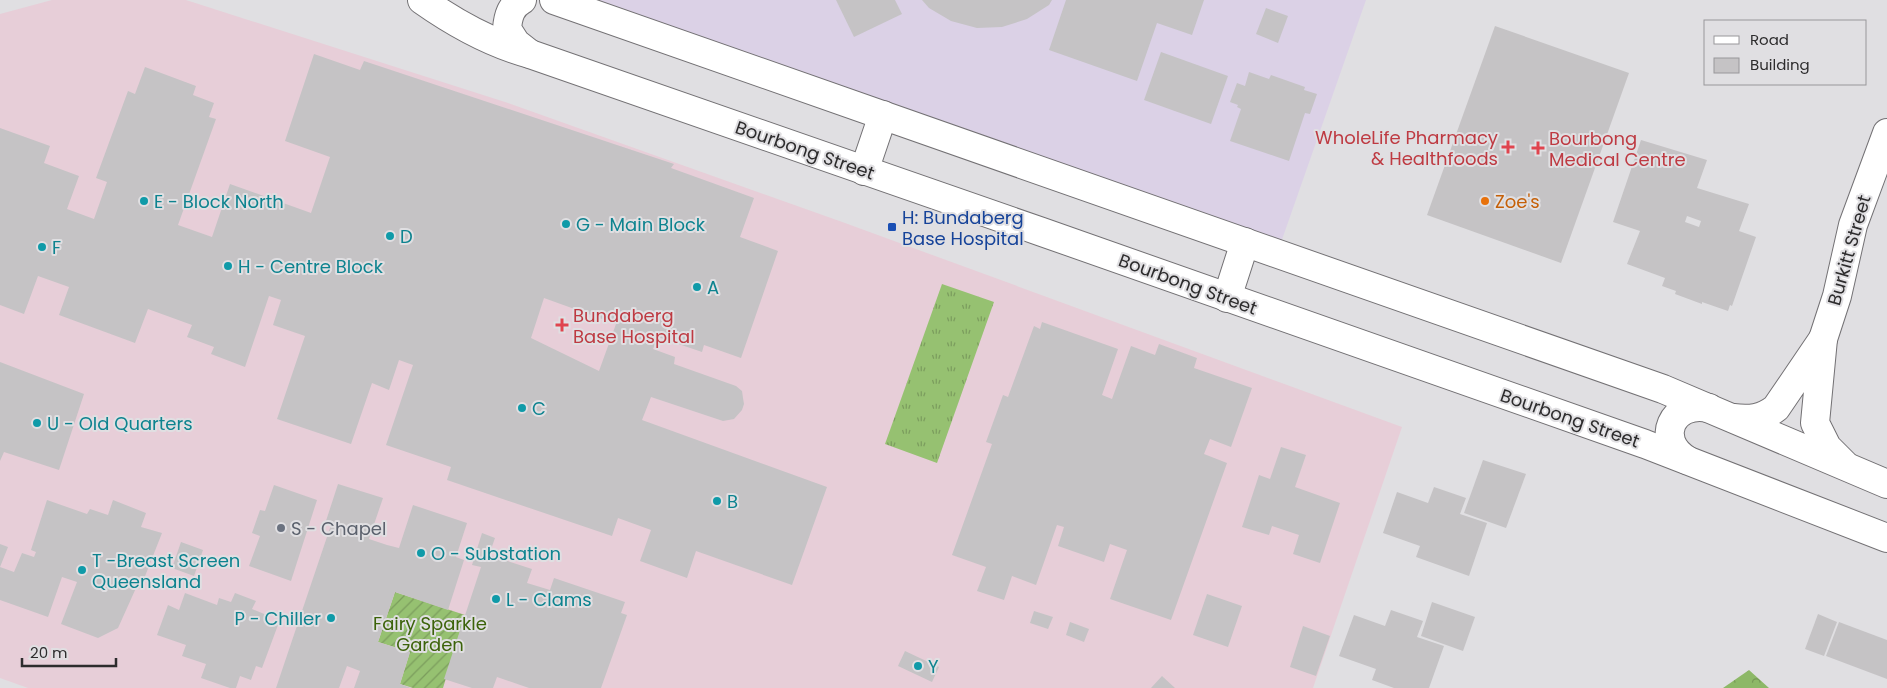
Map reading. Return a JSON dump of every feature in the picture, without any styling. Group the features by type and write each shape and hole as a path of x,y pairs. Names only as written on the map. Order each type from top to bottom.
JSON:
{"street":[{"path":"422,0 457,23 485,38"},
{"path":"441,0 461,20 485,38"},
{"path":"522,0 510,12 507,29 516,43 530,54"},
{"path":"554,0 1664,389 1883,484"},
{"name":"Bourbong Street","path":"485,38 509,48 1042,232 1645,444 1887,538"},
{"path":"864,171 883,116"},
{"name":"Burkitt Street","path":"1686,460 1678,455 1672,447 1670,437 1670,428 1674,418 1681,411 1699,406 1720,413 1756,419 1768,414 1776,408 1822,339 1837,296 1853,225 1887,133"},
{"path":"1227,298 1245,242"},
{"name":"Burkitt Street","path":"1822,339 1816,423 1827,447 1835,458 1847,467"},
{"path":"1852,526 1868,528 1876,526 1887,515"}],"shaded area":[{"name":"Bundaberg Base Hospital","path":"52,0 186,0 508,103 845,223 1402,427 1313,688 28,688 0,678 0,14"},
{"path":"562,0 1366,0 1278,251"}],"green space":[{"path":"942,284 994,302 937,463 885,444"},
{"name":"Fairy Sparkle Garden","path":"395,592 465,615 443,688 413,688 400,684 410,652 378,642"},
{"path":"1749,670 1769,688 1723,688"}],"building":[{"path":"836,0 895,0 902,14 854,37"},
{"path":"922,0 1052,0 1049,5 1027,19 1002,27 977,28 951,21 929,8"},
{"path":"1066,0 1204,0 1192,35 1157,23 1137,81 1049,50"},
{"path":"1266,8 1288,16 1278,43 1256,34"},
{"name":"Bourbong Medical Centre","path":"1495,26 1629,73 1561,263 1427,215"},
{"path":"1161,52 1228,76 1211,124 1144,100"},
{"path":"314,54 360,70 364,61 674,164 671,168 754,198 740,237 778,251 741,358 704,345 702,352 658,337 653,349 675,357 674,364 736,386 742,391 744,404 742,410 734,419 723,421 651,397 642,420 827,487 792,585 696,551 687,578 640,561 651,530 618,518 612,536 447,480 451,467 386,445 413,365 399,360 389,390 372,383 351,444 277,419 305,336 273,325 281,300 269,296 245,367 211,354 214,347 187,337 192,325 148,309 135,343 59,315 69,287 38,276 24,314 0,305 0,128 50,146 44,163 79,176 67,209 94,219 107,182 96,178 128,91 135,94 145,67 196,86 193,95 214,103 209,117 216,119 178,225 212,237 230,184 311,213 330,157 285,141","holes":["544,298 616,324 599,371 531,338"]},
{"path":"1249,72 1269,79 1271,75 1305,87 1304,90 1317,94 1310,114 1305,113 1289,161 1230,141 1241,109 1237,107 1238,105 1230,102 1237,83 1245,86"},
{"path":"1641,140 1707,160 1697,188 1749,204 1739,231 1756,237 1732,306 1730,305 1728,311 1675,294 1676,291 1662,286 1665,278 1627,264 1640,231 1613,222","holes":["1687,216 1701,221 1699,227 1685,222"]},
{"path":"1042,322 1118,349 1102,395 1112,399 1131,346 1155,355 1159,344 1197,358 1194,368 1252,388 1231,447 1210,439 1204,454 1227,463 1171,620 1110,599 1127,550 1110,544 1104,562 1058,546 1064,527 1057,525 1036,585 1012,576 1004,600 977,591 986,567 952,555 992,444 986,442 1003,395 1008,397 1034,326 1040,329"},
{"name":"U - Old Quarters","path":"0,362 84,394 59,470 4,452 0,461"},
{"path":"1281,447 1306,455 1295,487 1340,503 1320,563 1293,554 1299,535 1272,526 1269,535 1242,527 1259,475 1270,479"},
{"path":"1483,460 1526,474 1506,528 1464,513"},
{"path":"338,484 383,498 369,539 387,545 399,548 413,505 467,523 456,557 464,560 448,610 395,592 378,642 410,652 400,684 411,688 354,688 360,671 347,666 339,688 276,688 331,525 325,524"},
{"name":"S - Chapel","path":"274,485 317,500 291,581 249,566 260,536 252,533 260,510 265,511"},
{"path":"1434,487 1466,498 1460,514 1487,523 1469,576 1416,557 1420,546 1383,533 1397,492 1428,503"},
{"name":"T -Breast Screen Queensland","path":"47,500 87,514 90,509 108,515 113,500 146,513 141,527 162,533 140,589 136,588 118,628 98,638 61,624 77,582 62,577 48,617 0,600 0,567 14,572 22,553 34,557 36,552 31,550"},
{"path":"482,533 495,538 489,555 532,569 527,583 550,590 554,578 625,602 621,613 627,615 601,688 529,688 497,677 493,688 472,688 444,679 481,567 472,565"},
{"path":"181,542 203,550 194,576 172,568"},
{"path":"0,544 8,547 0,567"},
{"path":"185,593 217,605 219,598 231,602 235,593 256,601 252,609 269,616 267,621 278,625 262,668 256,666 251,680 240,676 236,688 230,688 201,678 206,664 182,656 186,645 157,635 168,605 179,610"},
{"path":"1207,594 1242,606 1228,647 1193,635"},
{"path":"1432,602 1475,617 1463,651 1421,636"},
{"path":"1391,610 1423,621 1417,637 1444,646 1429,688 1394,688 1372,680 1376,669 1339,656 1354,615 1385,626"},
{"path":"1034,611 1053,617 1048,629 1030,623"},
{"path":"1818,614 1837,622 1824,656 1805,649"},
{"path":"1070,622 1089,629 1084,642 1066,635"},
{"path":"1839,622 1887,640 1887,679 1826,656"},
{"path":"1303,626 1330,636 1316,676 1290,667"},
{"name":"Y","path":"905,651 939,667 932,682 898,666"},
{"path":"1162,676 1175,688 1151,688"}],"place":[{"name":"WholeLife Pharmacy & Healthfoods","path":"1508,147"},
{"name":"Bourbong Medical Centre","path":"1538,148"},
{"name":"E - Block North","path":"144,201"},
{"name":"Zoe's","path":"1485,201"},
{"name":"G - Main Block","path":"566,224"},
{"name":"H: Bundaberg Base Hospital","path":"892,227"},
{"name":"D","path":"390,236"},
{"name":"F","path":"42,247"},
{"name":"H - Centre Block","path":"228,266"},
{"name":"A","path":"697,287"},
{"name":"Bundaberg Base Hospital","path":"562,325"},
{"name":"C","path":"522,408"},
{"name":"U - Old Quarters","path":"37,423"},
{"name":"B","path":"717,501"},
{"name":"S - Chapel","path":"281,528"},
{"name":"O - Substation","path":"421,553"},
{"name":"T -Breast Screen Queensland","path":"82,570"},
{"name":"L - Clams","path":"496,599"},
{"name":"P - Chiller","path":"331,618"},
{"name":"Y","path":"918,666"}]}
